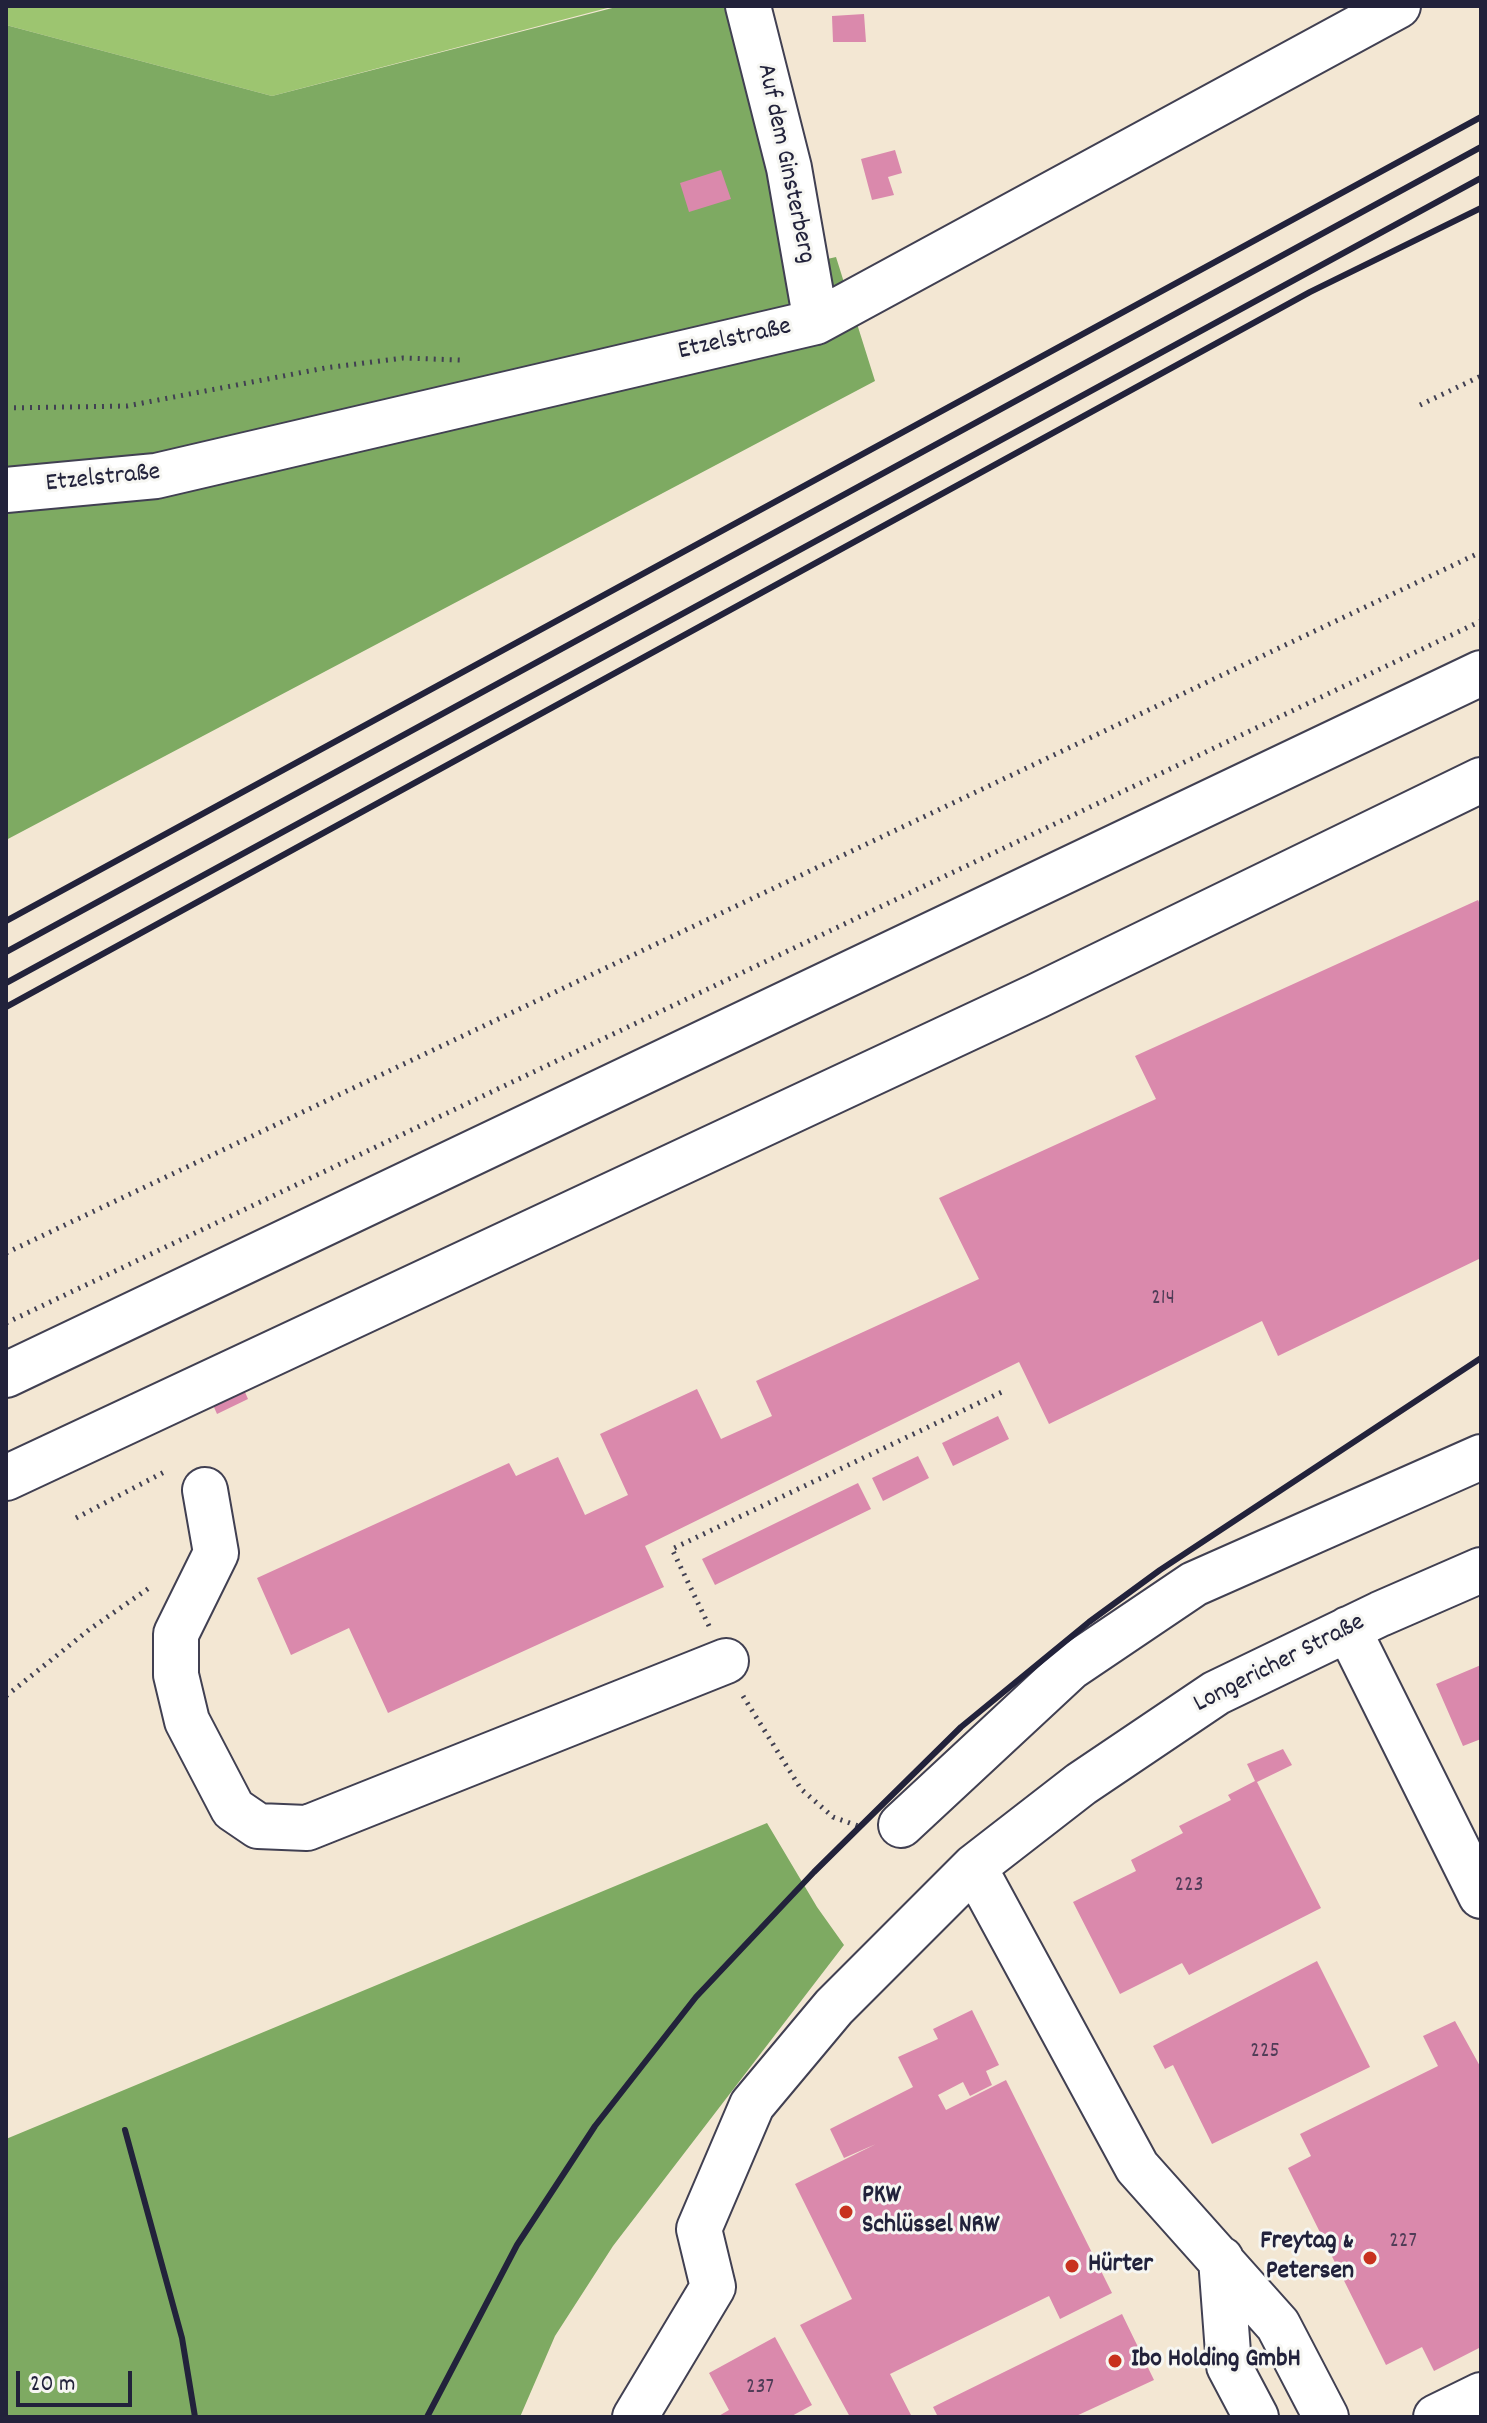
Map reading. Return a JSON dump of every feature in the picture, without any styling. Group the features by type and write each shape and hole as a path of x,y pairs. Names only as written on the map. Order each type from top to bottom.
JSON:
{"street":[{"name":"Auf dem Ginsterberg","path":"748,6 789,168 816,322"},
{"name":"Etzelstraße","path":"6,490 156,476 816,322 1398,6"},
{"path":"6,1375 1481,673"},
{"path":"6,1478 1022,1003 1481,780"},
{"path":"901,1825 1071,1667 1194,1584 1481,1457"},
{"path":"190,1478 216,1553 176,1634 176,1675 187,1721 233,1809 258,1826 307,1828 726,1661"},
{"name":"Longericher Straße","path":"635,2417 713,2287 699,2229 752,2105 834,2007 974,1867 1081,1784 1216,1693 1348,1629 1481,1570"},
{"path":"1348,1629 1481,1896"},
{"path":"974,1867 1137,2167 1278,2325 1326,2417"},
{"path":"1221,2259 1229,2366 1256,2417"},
{"path":"1436,2417 1481,2395"}],"path":[{"path":"6,408 127,406 325,368 403,358 471,362"},
{"path":"1420,405 1481,376"},
{"path":"6,1253 1481,552"},
{"path":"6,1323 1481,621"},
{"path":"901,1825 874,1829 859,1827 833,1817 801,1789 778,1756 726,1661 672,1549 1006,1390"},
{"path":"76,1518 190,1478"},
{"path":"6,1696 90,1629 155,1584"}],"green space":[{"path":"6,6 615,6 272,96 6,25"},
{"path":"620,6 739,6 810,263 836,257 875,381 6,840 6,25 272,96"},
{"path":"767,1823 817,1907 844,1945 613,2246 555,2336 520,2417 6,2417 6,2139"}],"building":[{"path":"864,14 866,42 833,42 832,16"},
{"path":"895,150 902,173 888,177 894,195 872,200 861,159"},
{"path":"721,170 731,199 689,212 680,183"},
{"path":"1478,900 1481,906 1481,1258 1278,1356 1262,1321 1049,1424 1019,1362 645,1546 664,1587 388,1713 349,1628 291,1655 257,1578 509,1463 516,1476 558,1457 585,1515 628,1495 600,1434 697,1389 721,1439 772,1416 756,1381 979,1279 939,1198 1156,1099 1135,1056"},
{"path":"241,1383 248,1399 217,1414 210,1398"},
{"path":"998,1416 1009,1439 953,1466 942,1443"},
{"path":"918,1456 929,1478 883,1501 872,1478"},
{"path":"858,1483 871,1509 715,1585 702,1559"},
{"path":"1481,1665 1481,1739 1463,1746 1436,1684"},
{"path":"1283,1749 1292,1765 1257,1782 1321,1908 1189,1975 1182,1963 1120,1994 1073,1902 1136,1871 1131,1860 1183,1833 1179,1826 1231,1800 1228,1795 1255,1781 1247,1764"},
{"path":"1317,1961 1370,2067 1212,2144 1173,2065 1165,2069 1153,2046"},
{"path":"972,2010 999,2065 986,2071 992,2085 970,2096 963,2082 938,2095 946,2110 1006,2080 1112,2293 1060,2319 1049,2296 890,2374 912,2417 850,2417 800,2325 852,2299 795,2184 876,2144 844,2158 830,2129 913,2087 898,2057 938,2039 933,2029"},
{"path":"1455,2021 1481,2068 1481,2347 1434,2371 1422,2347 1386,2365 1288,2168 1311,2156 1300,2134 1438,2066 1423,2036"},
{"path":"1122,2314 1154,2380 1074,2417 938,2417 933,2407"},
{"path":"775,2337 812,2405 790,2417 717,2417 729,2410 709,2373"}],"railway":[{"path":"6,921 1481,117"},
{"path":"6,952 1481,147"},
{"path":"6,983 1481,178"},
{"path":"6,1007 1310,292 1481,208"},
{"path":"427,2417 517,2245 595,2126 696,1997 814,1872 961,1727 1089,1622 1160,1570 1481,1358"},
{"path":"125,2130 182,2338 195,2417"}],"place":[{"name":"PKW Schlüssel NRW","path":"846,2212"},
{"name":"Freytag & Petersen","path":"1370,2258"},
{"name":"Hürter","path":"1072,2266"},
{"name":"Ibo Holding GmbH","path":"1115,2361"}]}
